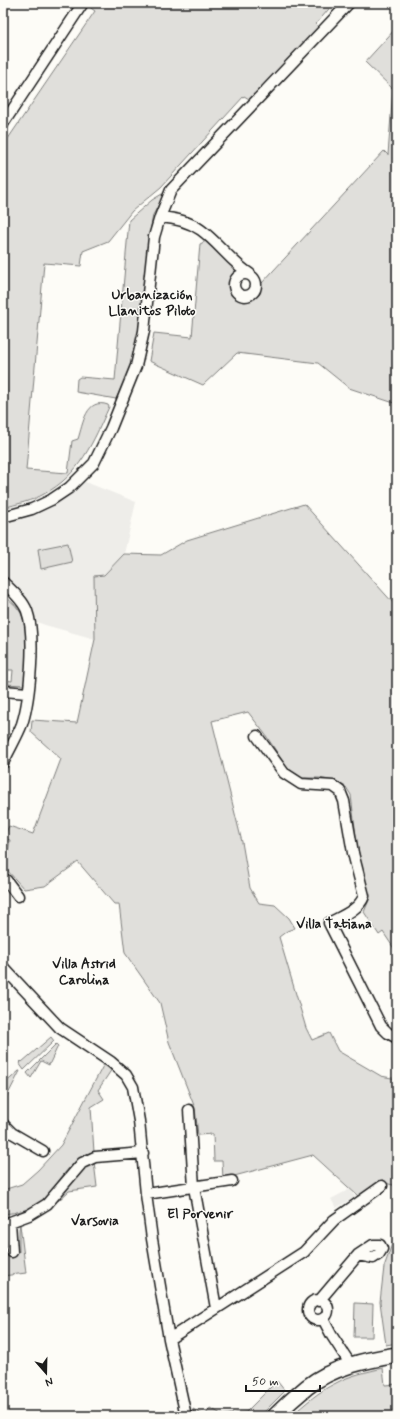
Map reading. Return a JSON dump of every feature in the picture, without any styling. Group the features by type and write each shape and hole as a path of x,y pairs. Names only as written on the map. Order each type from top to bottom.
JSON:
{"highway":[{"path":"275,1416 308,1386 329,1374 351,1365 397,1355"}],"street":[{"path":"3,124 83,3"},
{"path":"3,517 37,507 51,500 69,488 94,463 111,428 136,366 144,331 154,237 160,217 172,190 349,3"},
{"path":"160,217 174,219 200,230 242,271"},
{"path":"3,582 26,610 30,630 31,666 22,724 3,763"},
{"path":"3,691 28,693"},
{"path":"257,736 284,773 301,784 332,786 340,791 344,801 353,853 364,896 355,908 329,923 381,1026 388,1033 397,1038"},
{"path":"3,881 6,880 18,896"},
{"path":"4,970 60,1028 112,1062 126,1075 133,1087 143,1153 146,1194 169,1338 186,1416"},
{"path":"189,1110 194,1187 216,1308"},
{"path":"3,1124 12,1133 43,1151"},
{"path":"12,1252 10,1222 29,1215 48,1204 82,1163 95,1157 143,1153"},
{"path":"146,1194 232,1181"},
{"path":"169,1338 304,1252 334,1220 382,1186"},
{"path":"319,1300 325,1303 328,1309 327,1315 323,1319 315,1320 311,1317 309,1312 311,1304 319,1300 358,1255"},
{"path":"323,1319 351,1365"}],"shaded area":[{"path":"90,3 334,3 316,24 319,28 251,100 244,96 161,187 132,211 108,241 83,251 81,266 44,263 26,470 68,473 72,441 78,439 84,420 90,408 101,404 108,405 109,407 91,445 67,477 56,486 39,496 3,508 3,401 7,400 3,315 3,146 95,11 88,6"},
{"path":"397,27 397,404 349,388 318,363 237,353 203,385 149,361 154,333 192,337 200,244 206,241 236,270 230,282 230,288 231,292 236,298 240,300 253,299 260,294 261,284 384,151 388,155 393,89 365,62"},
{"path":"162,194 164,195 153,215 149,237 139,332 131,366 116,399 76,392 77,379 80,377 115,380 129,220 152,200"},
{"path":"83,481 136,502 124,554 104,575 94,577 95,639 37,622 19,593 3,575 3,522 32,514"},
{"path":"304,504 397,606 397,953 383,932 379,935 364,912 369,900 357,844 351,795 346,787 335,781 319,778 302,778 287,768 265,734 248,712 212,721 242,842 250,888 259,903 275,905 289,918 295,928 287,931 279,937 306,1028 312,1040 329,1033 338,1051 381,1076 397,1079 397,1186 381,1182 358,1196 313,1155 223,1179 222,1161 214,1161 213,1134 198,1135 195,1108 169,1042 160,1003 125,953 119,904 114,904 78,862 45,886 24,889 5,869 10,840 3,838 9,826 33,834 61,759 31,732 32,720 77,723 95,639 94,576 104,575 124,554 161,555 187,540"},
{"path":"68,543 72,562 41,569 38,549"},
{"path":"3,595 19,610 22,616 26,635 27,658 25,685 3,684 3,680 12,681 13,670 3,670"},
{"path":"51,1037 54,1041 24,1070 19,1063"},
{"path":"56,1044 58,1046 49,1065 41,1061 31,1078 27,1073"},
{"path":"104,1064 112,1069 98,1090 104,1099 91,1107 94,1152 87,1154 75,1162 44,1200 24,1210 3,1214 3,1190 22,1184 38,1170 61,1145"},
{"path":"20,1071 3,1104 3,1085"},
{"path":"94,1162 97,1187 69,1191 58,1201 58,1198 84,1168"},
{"path":"350,1189 355,1197 336,1208 331,1199"},
{"path":"20,1225 26,1273 3,1276 3,1254 19,1252"},
{"path":"397,1230 397,1343 386,1345 380,1302 384,1267"},
{"path":"355,1303 373,1304 372,1337 354,1337"},
{"path":"383,1368 385,1385 397,1384 397,1413 393,1416 291,1416 312,1398 341,1380"},
{"path":"277,1381 285,1391 260,1416 205,1416 210,1408 223,1415 246,1412"},
{"path":"193,1409 205,1416 194,1416"}],"district":[{"name":"Urbanización Llanitos Piloto","path":"152,302"},
{"name":"Villa Tatiana","path":"334,923"},
{"name":"Villa Astrid Carolina","path":"84,972"},
{"name":"El Porvenir","path":"200,1213"},
{"name":"Varsovia","path":"95,1220"}]}
